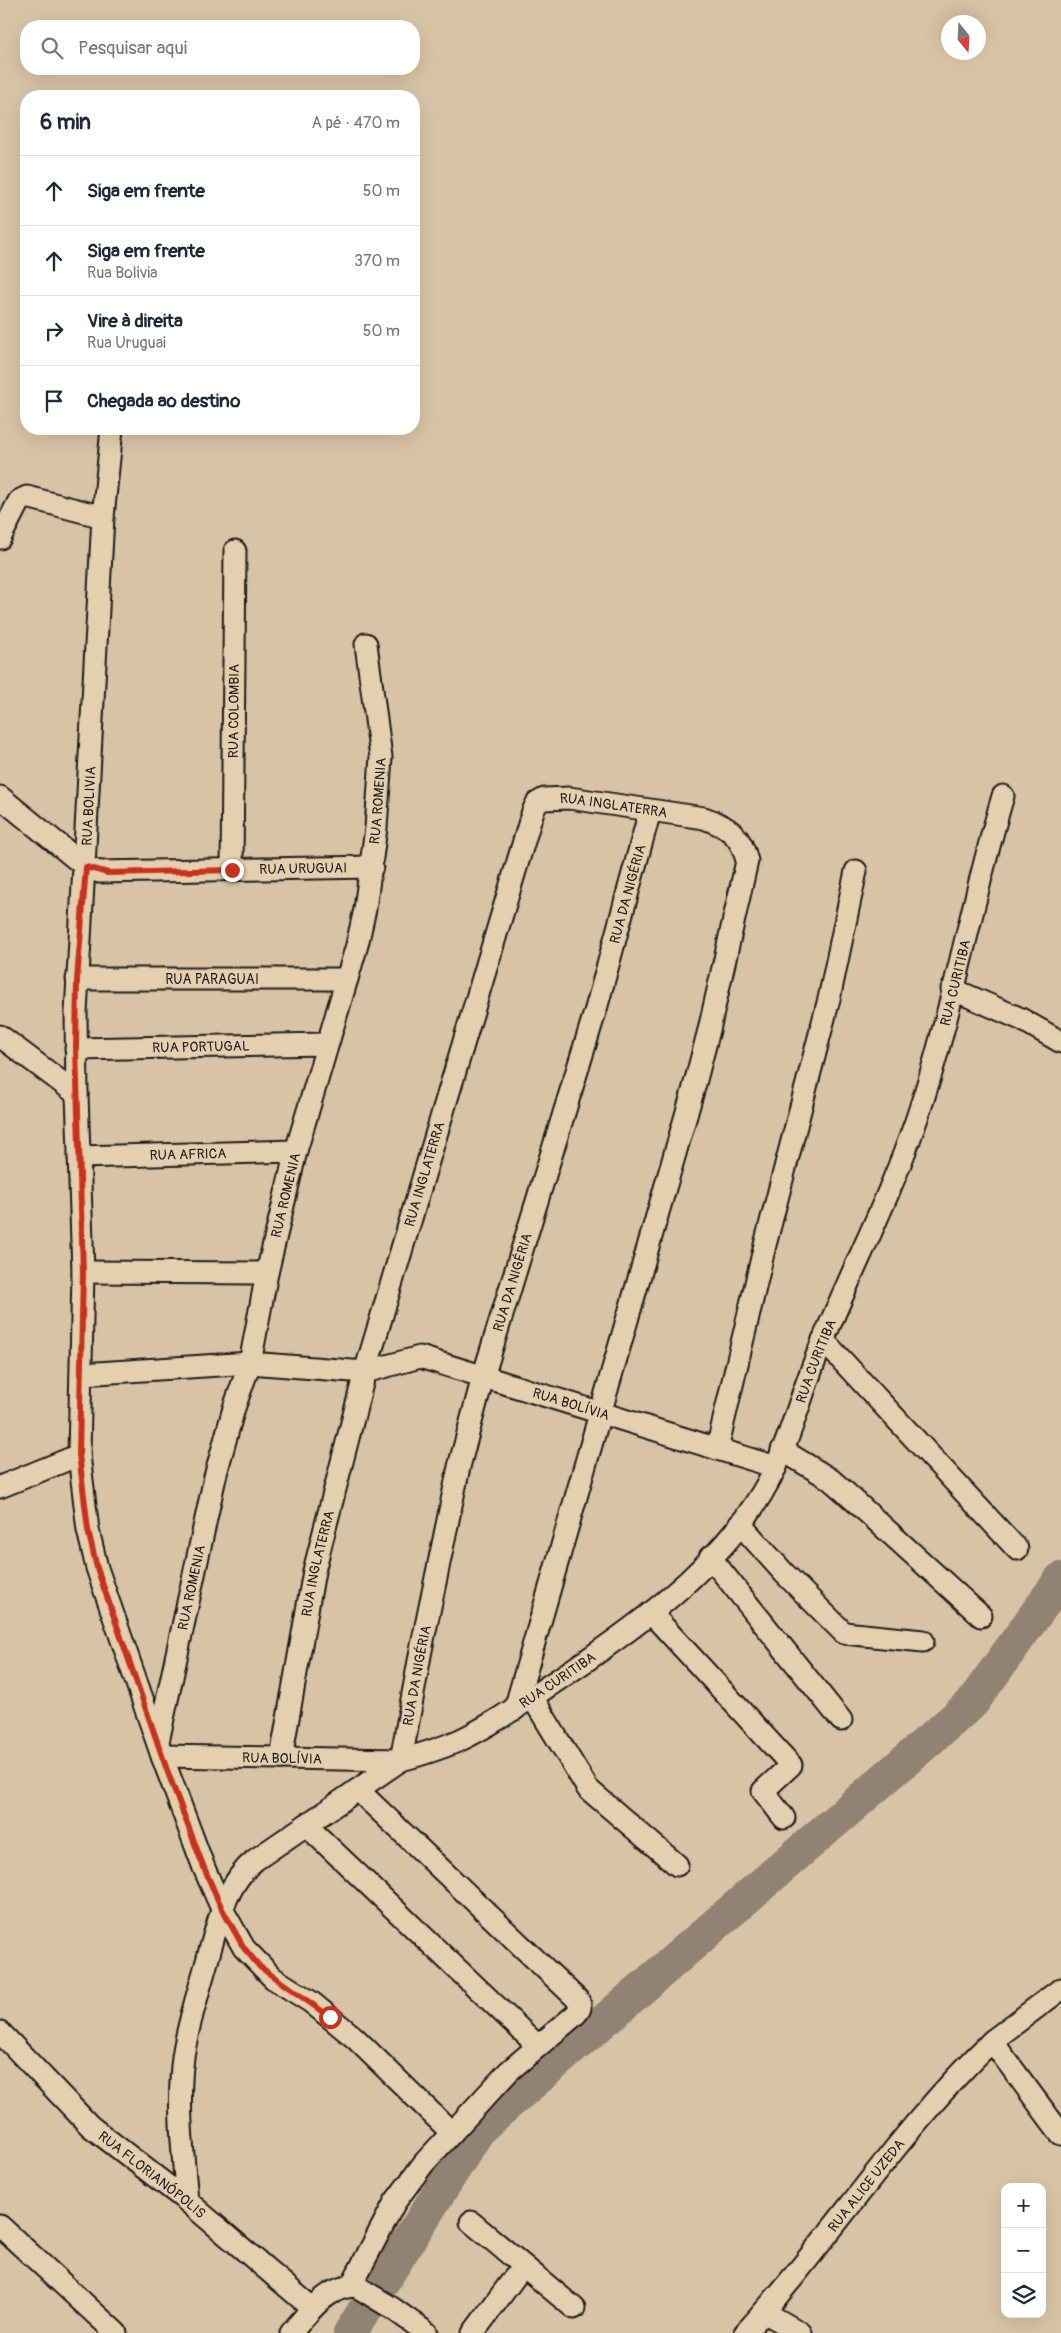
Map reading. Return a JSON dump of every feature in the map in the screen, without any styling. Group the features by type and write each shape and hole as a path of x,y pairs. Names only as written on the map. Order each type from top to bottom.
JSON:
{"street":[{"name":"RUA BOLIVIA","path":"111,435 103,517 86,867 77,980 76,1049 83,1272 79,1454 88,1530 97,1568 204,1868 222,1909 244,1948 260,1967 310,2002 355,2038 452,2133"},
{"path":"0,538 19,501 27,497 103,517"},
{"name":"RUA COLOMBIA","path":"232,870 235,551"},
{"name":"RUA ROMENIA","path":"160,1749 215,1477 234,1408 250,1363 267,1273 296,1151 361,930 372,867 381,757 366,644"},
{"name":"RUA CURITIBA","path":"401,1760 459,1740 515,1709 586,1662 651,1613 710,1557 740,1524 763,1492 779,1458 823,1340 899,1169 928,1083 1003,796"},
{"path":"0,797 86,867"},
{"name":"RUA INGLATERRA","path":"281,1758 314,1571 365,1372 533,810 537,803 544,799 569,798 704,818 719,823 740,839 747,862 704,1048 515,1709"},
{"name":"RUA DA NIGÉRIA","path":"401,1760 420,1650 459,1467 483,1377 596,1009 650,811"},
{"name":"RUA URUGUAI","path":"86,867 108,873 372,867"},
{"path":"717,1449 768,1235 829,999 856,871"},
{"name":"RUA PARAGUAI","path":"77,980 347,979"},
{"path":"952,989 1021,1019 1061,1042"},
{"path":"0,1036 77,1094"},
{"name":"RUA PORTUGAL","path":"76,1049 327,1044"},
{"name":"RUA AFRICA","path":"79,1158 296,1151"},
{"path":"83,1272 267,1273"},
{"path":"823,1340 1016,1549"},
{"name":"RUA BOLÍVIA","path":"82,1374 250,1363 365,1372 420,1357 717,1449 779,1458 830,1479 981,1616"},
{"path":"0,1488 79,1454"},
{"path":"740,1524 784,1573 844,1633 923,1641"},
{"path":"710,1557 842,1720"},
{"path":"651,1613 791,1765 763,1791 784,1818"},
{"path":"532,1697 588,1789 677,1865"},
{"name":"RUA BOLÍVIA","path":"160,1749 281,1758 401,1760"},
{"path":"187,2201 180,2114 183,2058 188,2026 222,1909 235,1881 245,1869 401,1760"},
{"path":"356,2287 395,2202 424,2163 483,2098 538,2046 580,2011 581,2005 578,2000 358,1790"},
{"path":"306,1825 538,2046"},
{"name":"RUA ALICE UZEDA","path":"745,2333 948,2085 992,2041 1061,1989"},
{"name":"RUA FLORIANÓPOLIS","path":"0,2032 90,2126 187,2201 312,2308"},
{"path":"992,2041 1061,2134"},
{"path":"471,2222 574,2308"},
{"path":"0,2226 116,2333"},
{"path":"473,2333 523,2266"},
{"path":"291,2333 312,2308 326,2296 356,2287 392,2308 427,2333"},
{"path":"764,2312 801,2333"}],"waterway":[{"path":"350,2333 480,2128 972,1703 1061,1579"}],"route":[{"path":"232,870 108,873 86,867 77,980 76,1049 83,1272 79,1454 82,1490 88,1530 97,1568 167,1770 204,1868 222,1909 244,1948 260,1967 330,2017"}]}
